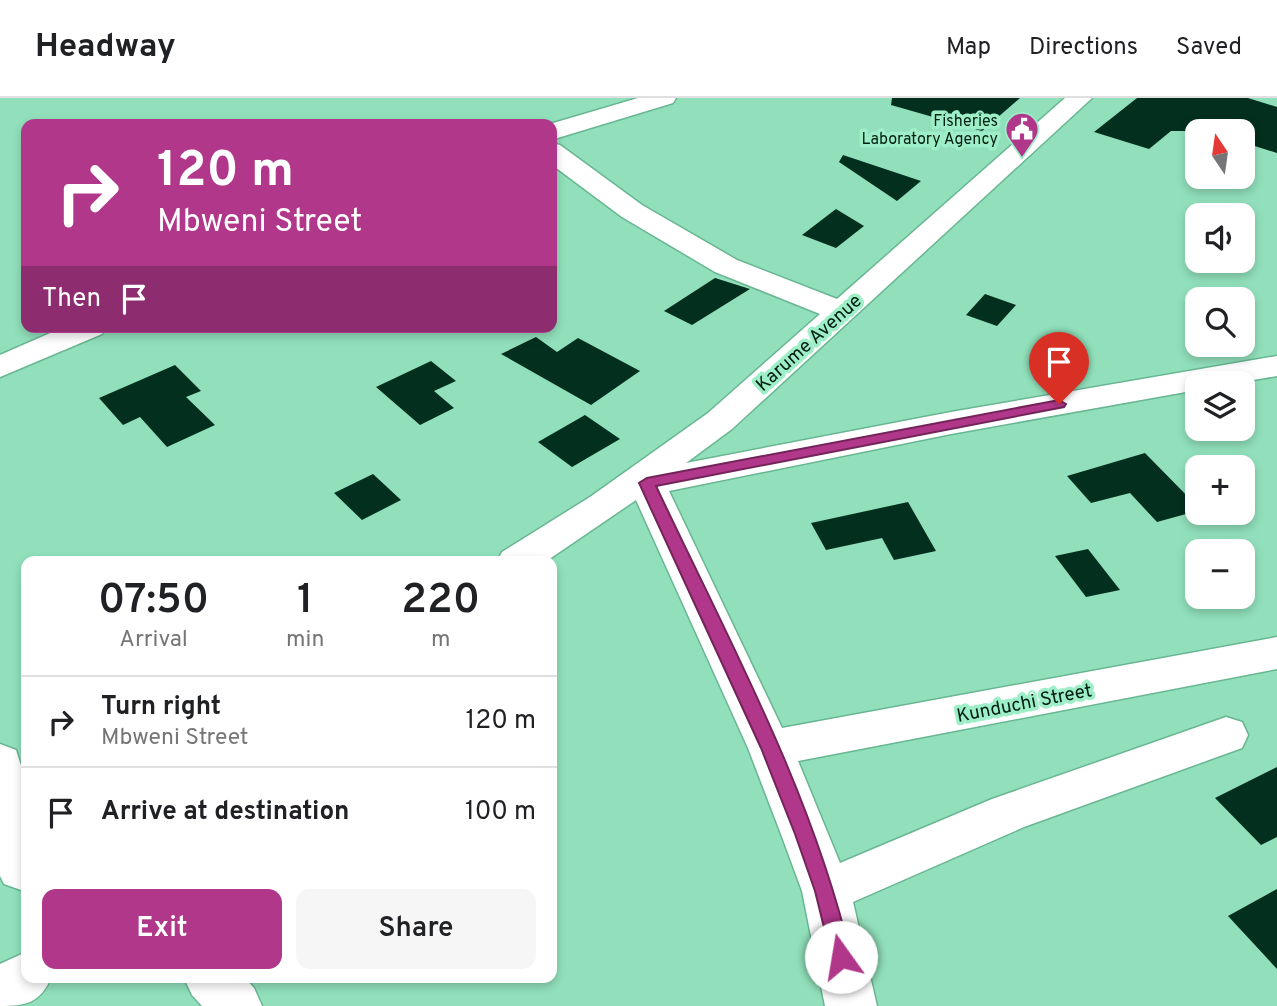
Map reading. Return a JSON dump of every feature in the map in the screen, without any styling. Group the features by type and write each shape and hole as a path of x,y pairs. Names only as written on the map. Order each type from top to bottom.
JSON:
{"street":[{"path":"557,130 664,98"},
{"name":"Karume Avenue","path":"525,556 639,484 720,421 1080,98"},
{"path":"557,155 632,211 726,266 842,312"},
{"path":"0,367 76,333"},
{"path":"851,1006 825,891 770,748 639,484 951,423 1277,366"},
{"name":"Kunduchi Street","path":"770,748 1277,653"},
{"path":"825,891 1008,813 1226,735"},
{"path":"0,763 16,872"},
{"path":"0,995 21,980"},
{"path":"215,983 236,1006"}],"building":[{"path":"892,98 1020,98 982,131 891,105"},
{"path":"1137,98 1248,98 1277,107 1277,153 1255,146 1255,119 1185,119 1185,131 1171,131 1149,149 1094,132"},
{"path":"843,155 921,181 897,201 839,162"},
{"path":"836,209 864,226 836,248 802,235"},
{"path":"715,278 750,289 692,325 664,311"},
{"path":"985,294 1016,305 997,326 966,315"},
{"path":"536,337 557,352 578,338 640,371 591,405 501,354"},
{"path":"431,361 456,381 434,391 454,408 420,425 376,387"},
{"path":"175,365 201,391 186,397 215,425 167,447 140,417 123,425 99,398"},
{"path":"585,415 620,439 572,467 538,442"},
{"path":"1145,453 1185,494 1185,514 1157,522 1130,493 1091,503 1067,476"},
{"path":"373,474 401,500 362,520 334,493"},
{"path":"908,502 936,551 894,560 882,538 826,550 811,523"},
{"path":"1088,549 1120,590 1086,597 1055,556"},
{"path":"1277,767 1277,837 1261,845 1215,798"},
{"path":"1277,889 1277,969 1228,916"}],"place":[{"name":"Fisheries Laboratory Agency","path":"1022,159"}],"route":[{"path":"841,957 825,891 770,748 647,483 775,456 1059,404"}]}
